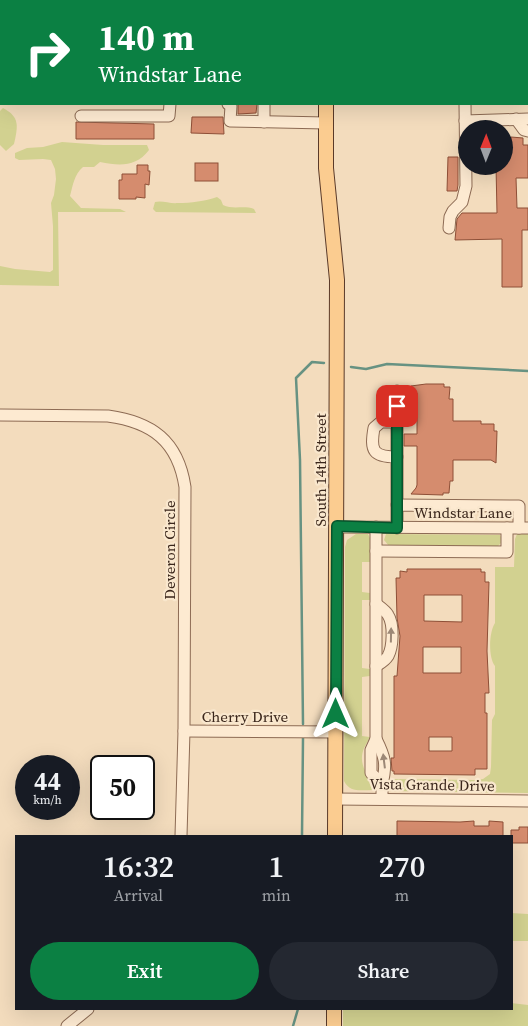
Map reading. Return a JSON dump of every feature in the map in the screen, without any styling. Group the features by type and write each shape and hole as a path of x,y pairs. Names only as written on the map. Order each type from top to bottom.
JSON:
{"main road":[{"name":"South 14th Street","path":"326,105 326,168 337,280 335,835"},
{"path":"334,1010 334,1026"}],"street":[{"path":"81,116 170,116 170,105"},
{"path":"229,105 230,121 326,124"},
{"path":"264,105 264,122"},
{"path":"465,105 465,120"},
{"path":"516,119 524,130 528,132"},
{"path":"490,120 528,119"},
{"path":"449,228 450,217 462,202 465,194 465,175"},
{"path":"397,391 397,528"},
{"name":"Deveron Circle","path":"0,415 108,416 125,418 145,425 160,436 172,448 183,473 185,487 184,731 181,835"},
{"path":"397,422 381,422 374,428 374,449 380,456 397,457"},
{"path":"376,551 507,552 518,528 519,506 397,505"},
{"name":"Windstar Lane","path":"337,526 518,528"},
{"path":"376,527 376,739 371,750 371,773 382,784 382,799"},
{"name":"Cherry Drive","path":"184,731 336,732"},
{"name":"Vista Grande Drive","path":"336,799 528,801"},
{"path":"67,1026 87,1010"}],"shaded area":[{"path":"3,108 9,111 15,119 17,127 14,144 6,151 0,145 0,111"},
{"path":"62,142 103,145 147,145 149,150 139,160 127,164 100,162 94,167 83,167 78,173 70,196 81,208 120,209 126,212 58,212 59,286 0,285 0,266 50,272 53,270 51,203 56,179 55,169 51,160 19,160 15,158 15,153 27,148 43,147"},
{"path":"217,197 223,205 250,208 254,209 256,213 156,212 153,209 155,202 160,201 188,203"},
{"path":"356,534 368,534 370,538 370,562 362,562 362,592 370,593 370,600 362,600 362,668 370,669 370,676 362,677 362,736 370,737 362,753 362,763 375,785 373,790 353,789 346,785 344,781 345,547 347,540"},
{"path":"386,534 500,535 502,539 498,546 389,546 384,540"},
{"path":"517,534 528,534 528,793 391,791 388,787 388,779 475,780 483,779 490,774 492,720 495,714 495,666 491,657 490,644 491,632 495,623 495,567 514,567 515,539"},
{"path":"513,913 528,914 528,941 513,941"},
{"path":"513,1003 528,1005 528,1026 343,1026 343,1010 513,1010"}],"building":[{"path":"238,105 257,105 256,113 238,114"},
{"path":"192,117 223,117 224,134 191,133"},
{"path":"76,122 154,124 154,139 76,139"},
{"path":"513,137 523,138 523,145 528,145 528,178 516,178 517,208 528,208 528,230 522,230 522,287 502,287 502,239 455,240 457,219 462,213 497,213 496,175 513,175"},
{"path":"448,157 458,157 457,191 447,191"},
{"path":"195,163 218,163 218,181 195,181"},
{"path":"137,165 148,165 148,171 150,171 149,185 145,184 145,198 119,199 119,180 122,180 122,174 137,174"},
{"path":"444,384 444,387 450,387 449,399 453,399 453,421 481,421 481,424 494,424 494,431 497,431 496,463 491,460 453,460 453,481 450,481 449,493 443,493 443,495 411,494 417,485 417,446 404,446 404,434 417,434 417,393 411,386"},
{"path":"407,569 481,569 481,572 485,572 485,582 489,582 487,651 489,693 485,693 487,769 475,769 475,775 394,774 394,771 392,771 391,758 394,758 394,676 397,676 400,636 397,618 396,578 400,578 400,571 407,572","holes":["424,595 462,595 462,622 424,621","423,647 461,647 461,673 423,673","429,737 452,737 452,751 429,751"]},
{"path":"397,821 474,821 474,826 489,826 489,821 503,822 503,835 397,835"},
{"path":"519,827 528,827 528,843 513,843 511,830 519,830"}],"waterway":[{"path":"303,724 300,460 296,378 312,362 324,363"},
{"path":"351,367 366,369 387,364 528,371"},
{"path":"302,835 303,738"},
{"path":"293,1026 298,1010"}],"route":[{"path":"336,714 337,526 397,528 397,406"}]}
